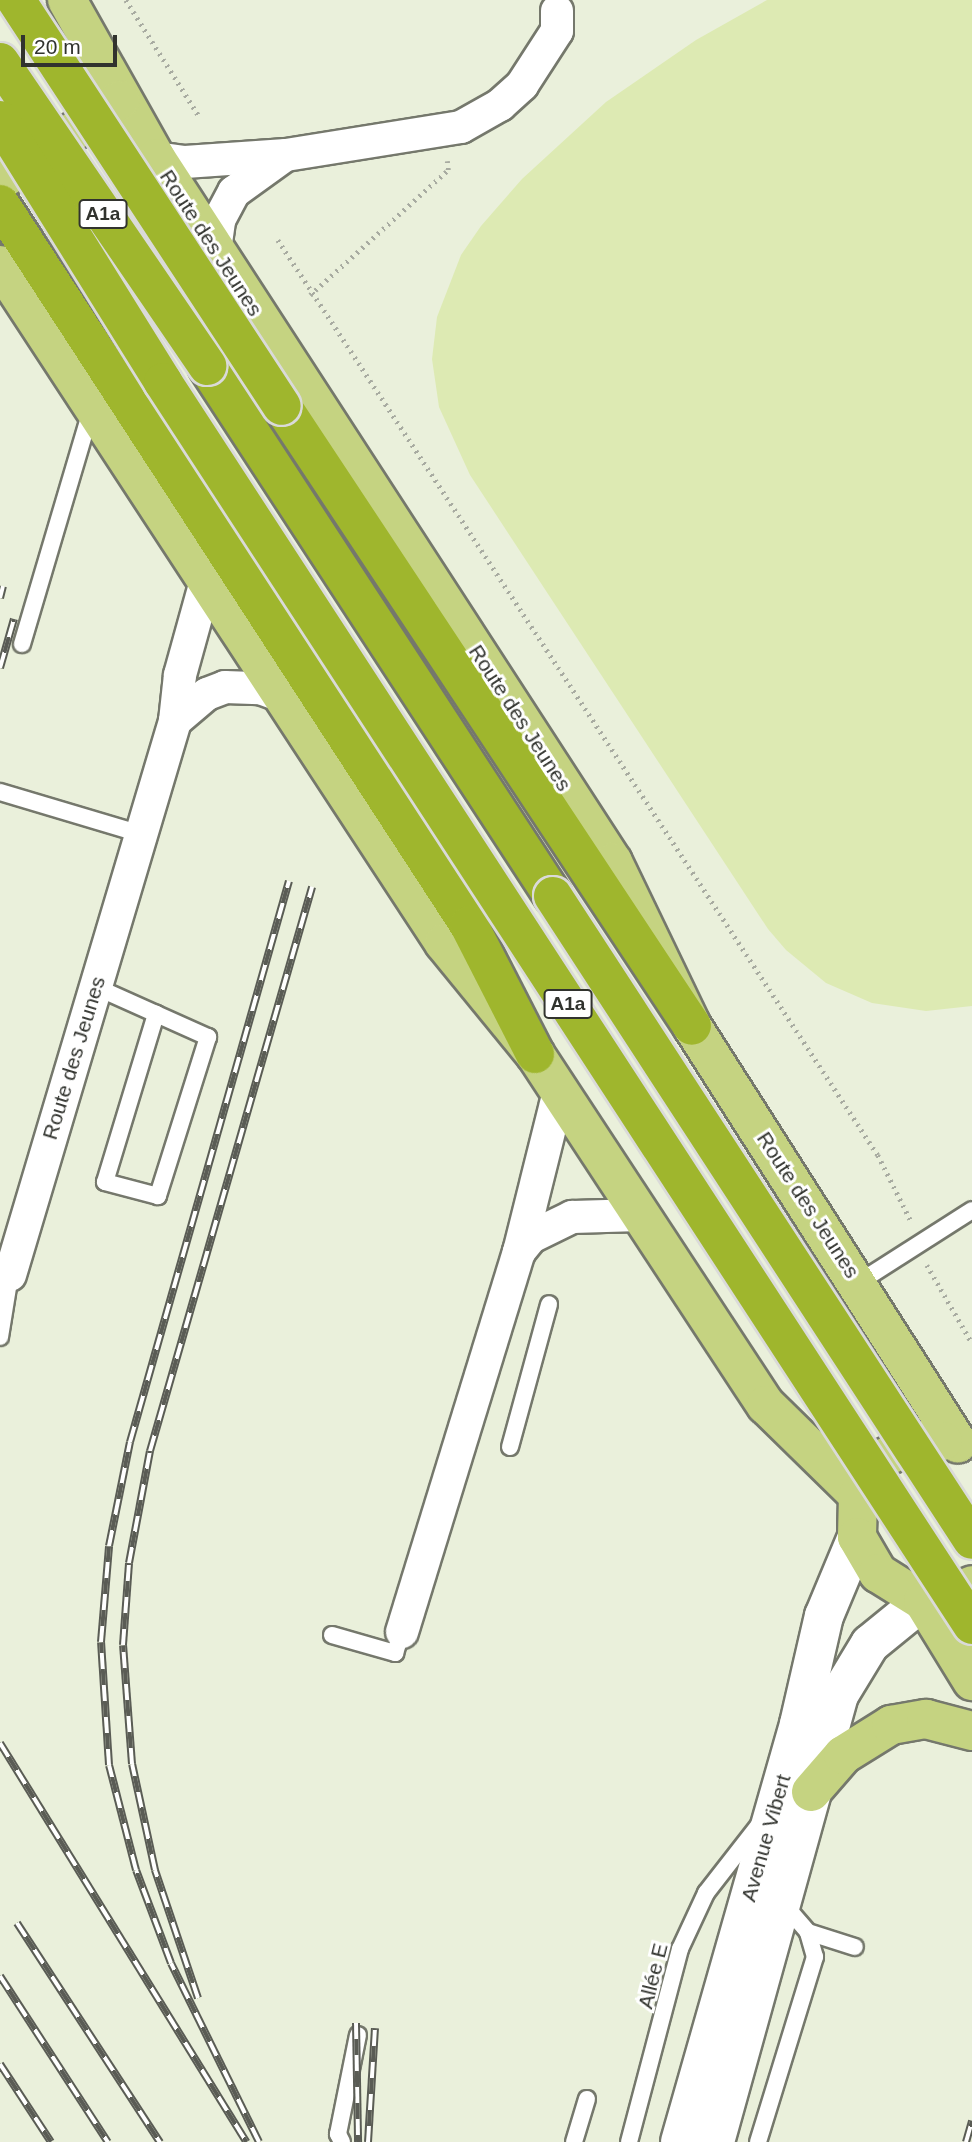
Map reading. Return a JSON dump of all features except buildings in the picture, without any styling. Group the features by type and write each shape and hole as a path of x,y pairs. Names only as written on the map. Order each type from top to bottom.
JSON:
{"highway":[{"path":"16,0 692,1026"},
{"name":"A1a","path":"0,62 207,366 972,1540"},
{"name":"A1a","path":"0,120 171,394 972,1625"},
{"path":"0,204 469,925 535,1054"}],"main road":[{"name":"Route des Jeunes","path":"67,0 120,100 156,158 613,862 692,1026 965,1448"},
{"path":"0,181 120,100"},
{"path":"0,265 13,300 92,405 443,943 535,1054 765,1405 858,1495"},
{"path":"965,1448 917,1441 898,1448 874,1468 858,1495 857,1537 877,1573 923,1601 972,1681"},
{"name":"Avenue Vibert","path":"715,2142 782,1902 794,1798 824,1616 857,1537"},
{"path":"923,1601 939,1600 972,1585"},
{"name":"Avenue Vibert","path":"680,2142 794,1798 839,1695 854,1666 870,1644 923,1601"},
{"path":"794,1798 842,1755 891,1726 926,1719 972,1731"}],"street":[{"path":"156,158 185,162 286,155 443,130 479,118 522,85 557,31 555,4"},
{"path":"215,250 219,220 234,192 286,155"},
{"name":"Route des Jeunes","path":"5,1279 175,721 180,675 206,581"},
{"path":"175,721 207,694 225,687 260,688 282,696"},
{"path":"402,1632 519,1252 559,1091"},
{"path":"519,1252 531,1237 572,1217 640,1215"}],"lane":[{"path":"22,644 92,405"},
{"path":"0,792 141,834"},
{"path":"96,987 208,1037 158,1196 105,1182 156,1014"},
{"path":"858,1283 972,1210"},
{"path":"0,1337 5,1279"},
{"path":"510,1447 549,1304"},
{"path":"332,1635 395,1653 402,1632"},
{"name":"Allée E","path":"629,2142 680,1949 706,1893 794,1798"},
{"path":"758,2142 815,1957 808,1932 782,1902"},
{"path":"808,1932 855,1947"},
{"path":"342,2142 338,2134 358,2035"},
{"path":"574,2142 587,2099"}],"path":[{"path":"126,0 199,116"},
{"path":"310,295 448,170 443,130"},
{"path":"278,240 310,295 878,1155 905,1205 917,1244 972,1343"}],"shaded area":[{"path":"0,0 972,0 972,2142 0,2142"}],"green space":[{"path":"767,0 972,0 972,1006 926,1011 872,1003 826,983 786,950 768,929 470,475 439,407 432,359 437,317 461,255 481,226 522,179 606,102 696,40"}],"railway":[{"path":"0,598 3,586"},
{"path":"0,668 14,619"},
{"path":"259,2142 171,1963 136,1870 109,1765 101,1642 109,1546 130,1442 289,881"},
{"path":"198,1998 155,1870 132,1764 123,1645 129,1563 150,1451 312,887"},
{"path":"0,1743 246,2142"},
{"path":"17,1923 160,2142"},
{"path":"0,1976 108,2142"},
{"path":"356,2023 358,2142"},
{"path":"368,2142 375,2028"},
{"path":"0,2064 51,2142"},
{"path":"966,2142 972,2121"}]}
